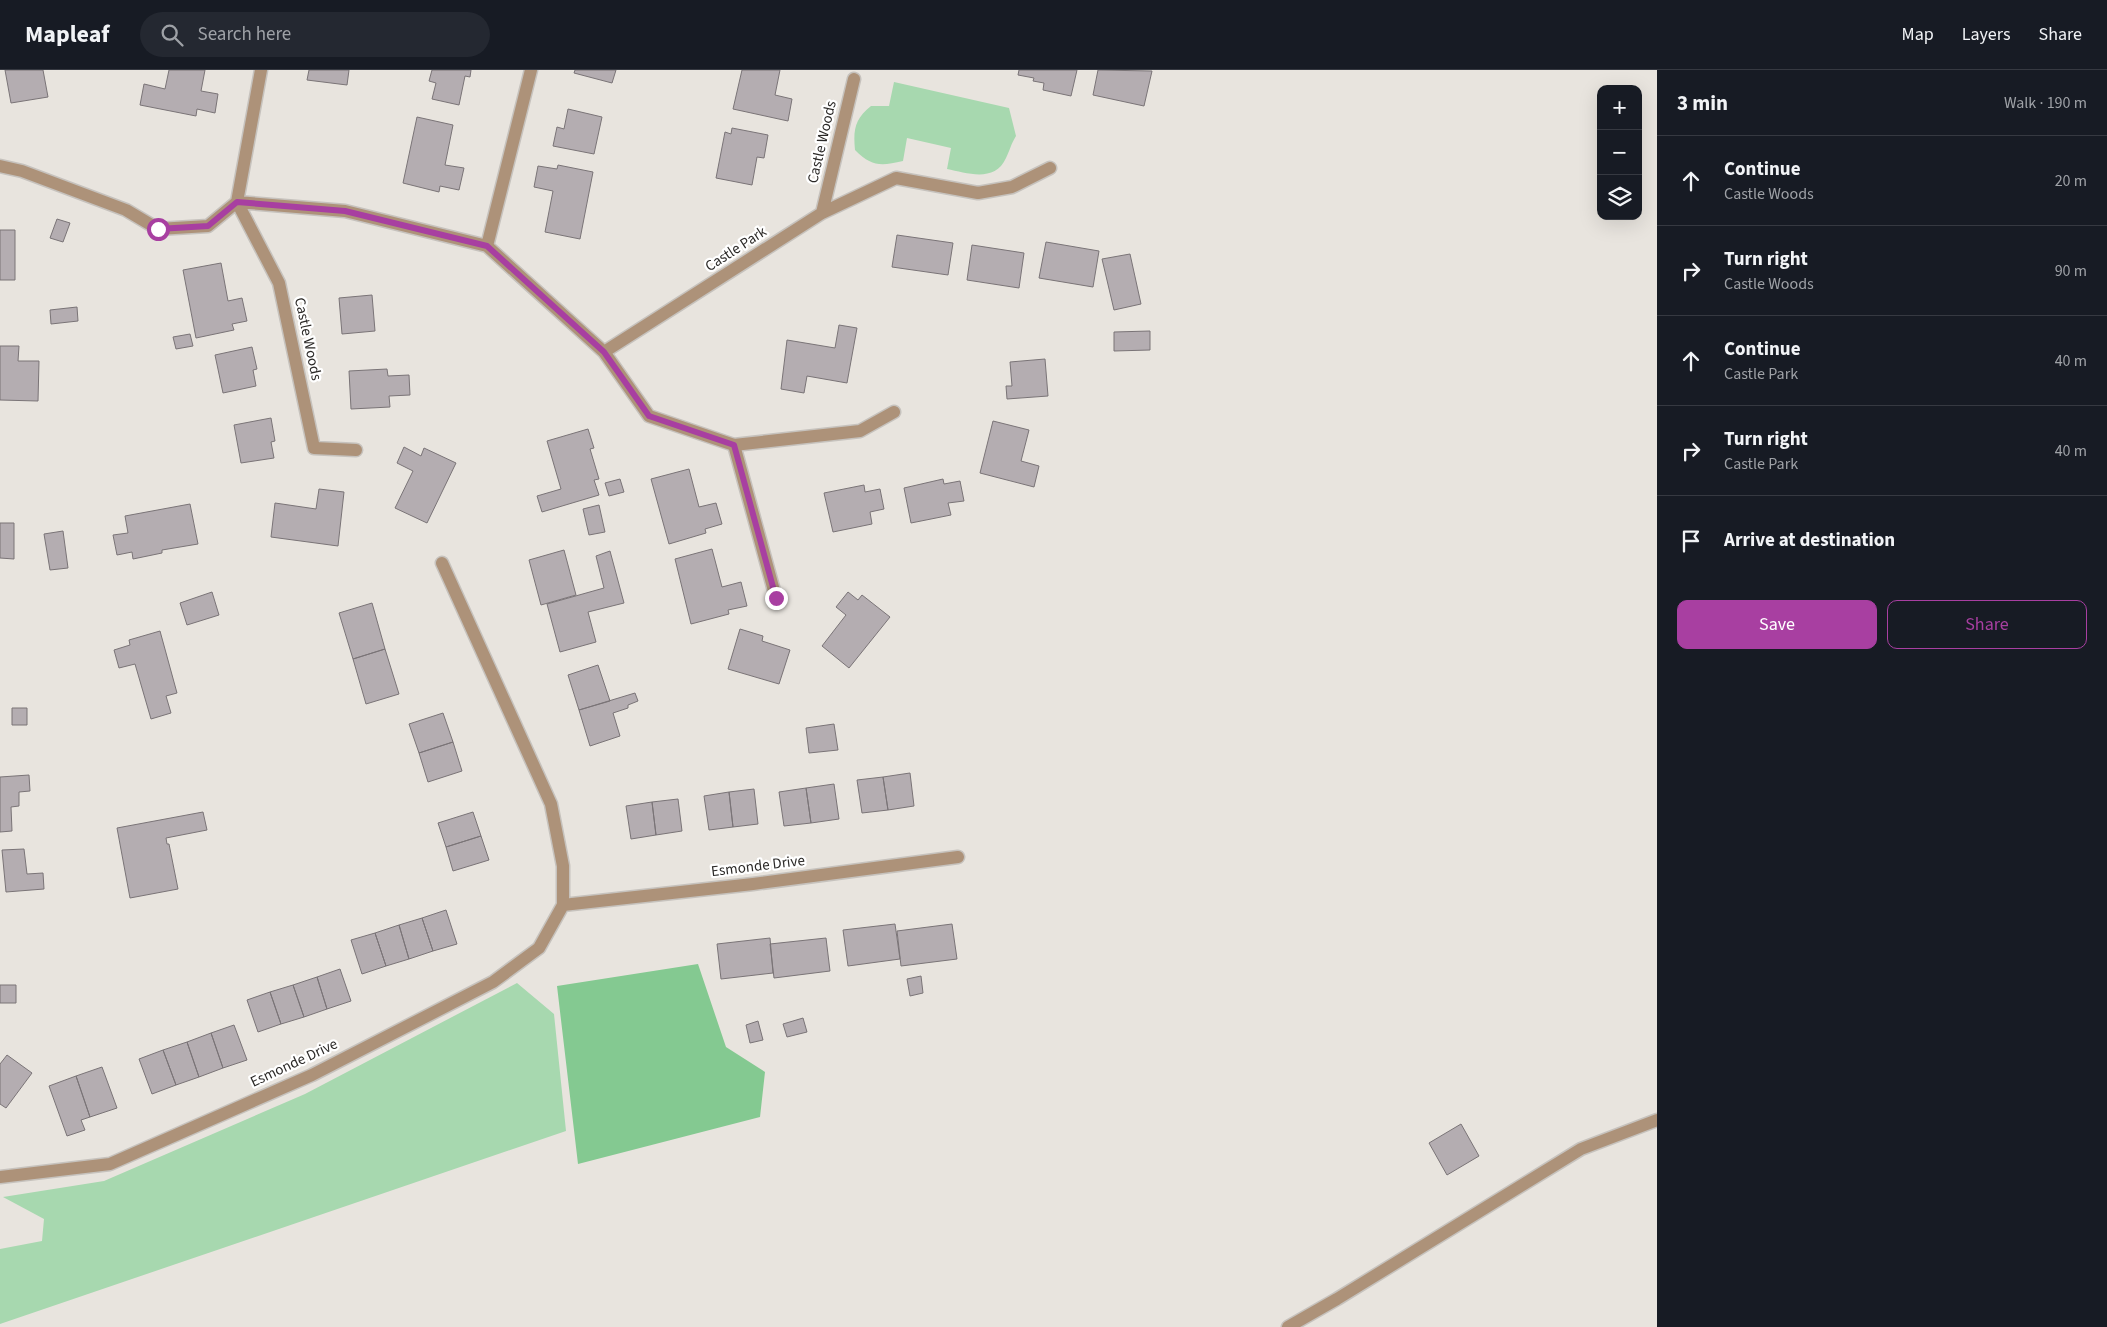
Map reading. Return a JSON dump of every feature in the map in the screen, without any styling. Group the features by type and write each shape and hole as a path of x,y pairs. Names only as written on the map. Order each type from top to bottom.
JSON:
{"street":[{"path":"0,166 22,171 126,210 158,229 208,226 237,202 261,70"},
{"path":"487,246 530,70"},
{"name":"Castle Woods","path":"822,213 854,79"},
{"name":"Castle Park","path":"604,352 822,213 896,178 978,193 1012,187 1050,168"},
{"path":"237,202 345,211 487,246 604,352 649,416 734,445 860,432 894,412"},
{"name":"Castle Woods","path":"237,202 279,282 314,448 356,450"},
{"path":"734,445 776,598"},
{"name":"Esmonde Drive","path":"0,1177 110,1164 312,1074 493,982 539,948 563,905 563,866 551,804 442,564"},
{"name":"Esmonde Drive","path":"563,905 753,884 958,857"},
{"path":"1288,1327 1338,1299 1581,1150 1657,1120"}],"green space":[{"path":"894,82 1009,108 1016,136 1001,166 988,174 972,174 947,169 951,148 907,138 903,161 877,164 861,156 855,150 854,136 858,120 871,106 889,106"},
{"path":"698,964 726,1047 765,1072 760,1117 578,1164 557,986"},
{"path":"517,983 554,1014 566,1131 0,1324 0,1249 42,1241 44,1219 3,1197 104,1181 305,1094"}],"building":[{"path":"5,70 43,70 48,97 11,103"},
{"path":"169,70 205,70 201,91 218,94 215,113 197,109 196,116 140,105 144,84 165,89"},
{"path":"309,70 349,70 347,85 307,80"},
{"path":"432,70 471,70 470,77 465,76 459,105 432,99 436,83 429,81"},
{"path":"575,70 616,70 612,83 574,73"},
{"path":"742,70 780,70 775,95 792,99 788,121 733,109"},
{"path":"1019,70 1077,70 1071,96 1043,90 1044,83 1033,81 1034,78 1018,75"},
{"path":"1098,70 1152,71 1144,106 1093,95"},
{"path":"568,109 602,117 594,154 553,146 557,127 564,129"},
{"path":"417,117 453,125 445,165 464,168 459,190 440,186 439,192 403,183"},
{"path":"732,128 768,135 764,158 757,157 752,185 716,178 725,132 731,134"},
{"path":"558,165 593,172 580,239 545,232 553,191 534,187 538,166 557,169"},
{"path":"57,219 70,223 63,242 50,238"},
{"path":"0,230 15,230 15,280 0,280"},
{"path":"897,235 953,243 948,275 892,267"},
{"path":"1046,242 1099,251 1093,287 1039,278"},
{"path":"972,245 1024,253 1019,288 967,280"},
{"path":"1130,254 1141,304 1114,310 1102,259"},
{"path":"221,263 228,301 242,298 247,321 232,324 234,330 196,338 183,270"},
{"path":"372,295 375,331 342,334 339,298"},
{"path":"77,307 78,321 51,324 50,310"},
{"path":"839,325 857,328 847,383 807,376 804,393 781,389 787,340 835,348"},
{"path":"1150,331 1150,350 1114,351 1114,332"},
{"path":"190,334 193,346 176,349 173,337"},
{"path":"0,346 19,346 18,361 39,361 38,401 0,400"},
{"path":"252,347 257,369 253,370 256,386 223,393 215,355"},
{"path":"1045,359 1048,396 1007,399 1006,386 1012,386 1010,362"},
{"path":"387,369 388,376 409,375 410,395 389,396 390,407 351,409 349,371"},
{"path":"271,418 275,441 271,442 274,458 241,463 234,425"},
{"path":"993,421 1029,430 1021,461 1039,466 1034,487 980,473"},
{"path":"588,429 594,448 590,449 599,479 594,480 599,495 542,512 537,496 561,489 547,441"},
{"path":"404,447 421,456 424,448 456,463 427,523 395,508 413,471 397,463"},
{"path":"689,469 699,507 716,503 722,524 705,529 706,533 669,544 651,479"},
{"path":"620,479 624,492 609,496 605,483"},
{"path":"943,479 944,484 960,481 964,501 948,503 951,515 911,523 904,488"},
{"path":"864,485 865,492 880,489 884,509 870,512 872,524 833,532 824,493"},
{"path":"319,489 344,492 338,546 271,537 275,503 316,509"},
{"path":"190,504 198,544 162,550 162,553 133,559 132,552 117,555 113,535 128,533 125,516"},
{"path":"599,505 605,532 589,535 583,509"},
{"path":"0,523 14,523 14,559 0,558"},
{"path":"63,531 68,568 50,570 44,534"},
{"path":"712,549 722,587 741,582 747,606 728,610 729,614 691,624 675,559"},
{"path":"564,550 576,595 541,605 529,560"},
{"path":"610,551 624,603 588,612 596,642 560,652 547,604 604,588 596,556"},
{"path":"212,592 219,615 187,625 180,603"},
{"path":"848,592 858,600 862,595 890,617 849,668 822,646 846,615 836,607"},
{"path":"372,603 385,649 353,659 339,613"},
{"path":"740,629 763,636 762,641 790,650 779,684 728,669"},
{"path":"160,631 177,693 166,696 171,713 151,719 135,664 119,668 114,650 130,645 129,640"},
{"path":"385,649 399,694 366,704 353,659"},
{"path":"598,665 610,701 579,710 568,675"},
{"path":"635,693 638,701 628,705 628,708 613,713 620,736 590,746 579,710"},
{"path":"12,708 27,708 27,725 12,725"},
{"path":"443,713 453,742 419,753 409,724"},
{"path":"834,724 838,750 809,753 806,728"},
{"path":"453,742 462,771 428,782 419,753"},
{"path":"910,773 914,806 888,810 883,777"},
{"path":"29,775 30,791 19,792 19,806 11,807 12,831 0,832 0,777"},
{"path":"883,777 888,810 862,813 857,780"},
{"path":"834,784 839,819 811,823 806,788"},
{"path":"806,788 811,823 784,826 779,792"},
{"path":"754,789 758,824 733,827 729,792"},
{"path":"729,792 733,827 709,830 704,796"},
{"path":"678,799 682,831 656,835 652,802"},
{"path":"652,802 656,835 631,839 626,806"},
{"path":"203,812 207,830 166,838 167,844 169,844 178,889 130,898 117,828"},
{"path":"473,812 481,836 446,847 438,823"},
{"path":"481,836 489,860 453,871 446,847"},
{"path":"24,849 27,874 43,873 44,889 6,892 2,850"},
{"path":"446,910 457,944 433,951 422,918"},
{"path":"422,918 433,951 409,959 399,925"},
{"path":"895,924 900,959 848,966 843,930"},
{"path":"952,924 957,959 901,966 897,931"},
{"path":"399,925 409,959 386,966 375,933"},
{"path":"375,933 386,966 362,974 351,940"},
{"path":"770,938 773,973 721,979 717,944"},
{"path":"826,938 830,971 774,978 770,944"},
{"path":"340,969 351,1001 327,1009 317,977"},
{"path":"921,976 923,993 910,996 907,979"},
{"path":"317,977 327,1009 304,1017 293,985"},
{"path":"0,985 16,985 16,1003 0,1003"},
{"path":"293,985 304,1017 281,1024 270,992"},
{"path":"270,992 281,1024 258,1032 247,1000"},
{"path":"803,1018 807,1032 787,1037 783,1024"},
{"path":"758,1021 763,1040 750,1043 746,1025"},
{"path":"234,1025 247,1060 223,1068 211,1033"},
{"path":"211,1033 223,1068 199,1077 187,1042"},
{"path":"187,1042 199,1077 176,1085 163,1050"},
{"path":"163,1050 176,1085 152,1094 139,1059"},
{"path":"7,1055 32,1073 6,1108 0,1104 0,1064"},
{"path":"102,1067 117,1108 90,1117 76,1076"},
{"path":"76,1076 90,1117 81,1120 85,1130 67,1136 49,1086"},
{"path":"1461,1124 1479,1156 1447,1175 1429,1143"}],"route":[{"path":"158,229 208,226 237,202 345,211 487,246 604,352 649,416 734,445 776,598"}]}
